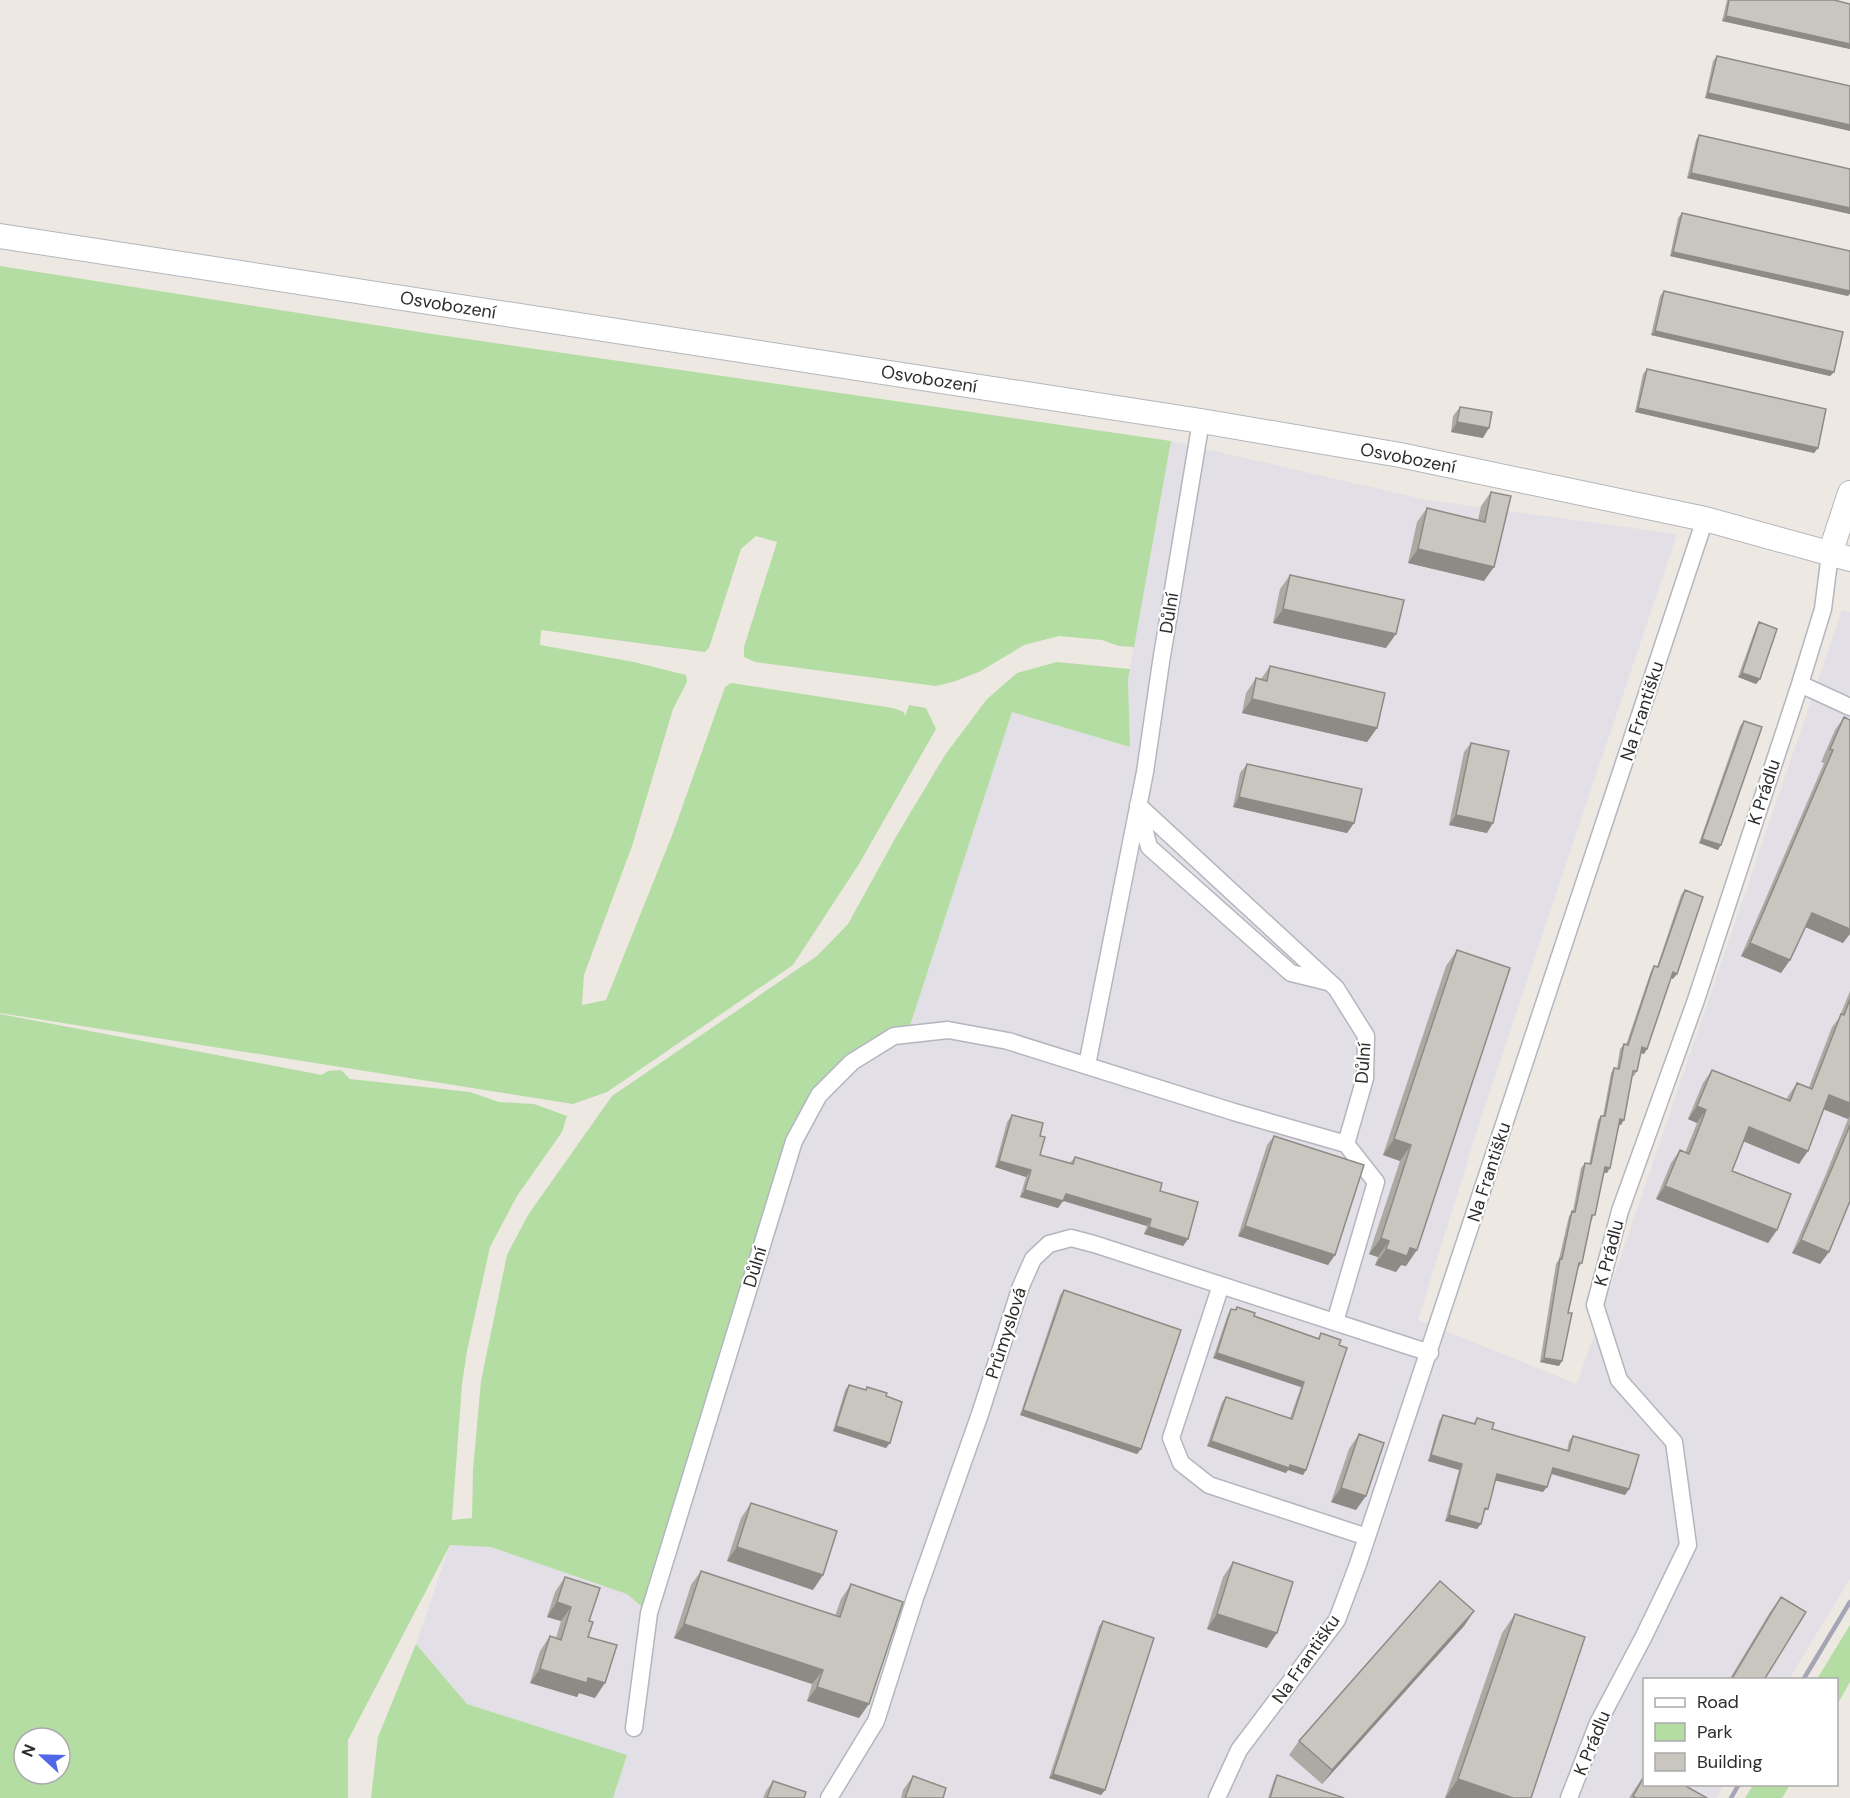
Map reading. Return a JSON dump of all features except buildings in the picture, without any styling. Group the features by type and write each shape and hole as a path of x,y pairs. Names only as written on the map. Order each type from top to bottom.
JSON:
{"main road":[{"name":"Osvobození","path":"0,236 1201,421 1400,455 1705,519 1840,556"},
{"path":"1840,556 1850,493"}],"street":[{"name":"Důlní","path":"1087,1065 1145,772 1201,421"},
{"name":"Na Františku","path":"1217,1798 1239,1750 1337,1620 1368,1537 1430,1353 1705,519"},
{"name":"K Prádlu","path":"1569,1798 1598,1722 1643,1638 1688,1545 1674,1442 1619,1380 1595,1305 1620,1211 1696,1000 1840,556"},
{"path":"1800,684 1850,707"},
{"name":"Důlní","path":"634,1728 649,1613 794,1141 819,1095 852,1062 894,1036 948,1030 1008,1041 1234,1112 1346,1144 1365,1078 1366,1036 1331,983 1138,805"},
{"path":"1138,805 1149,847 1291,974 1331,983"},
{"path":"1335,1322 1376,1182 1346,1144"},
{"name":"Průmyslová","path":"829,1798 876,1721 915,1598 980,1414 1021,1286 1033,1259 1049,1244 1071,1238 1094,1244 1430,1353"},
{"path":"1221,1285 1171,1438 1181,1463 1209,1485 1368,1537"}],"shaded area":[{"path":"1171,441 1427,500 1677,534 1481,1118 1418,1320 1577,1384 1842,610 1850,612 1850,1579 1790,1678 1643,1678 1643,1786 1723,1786 1716,1798 613,1798 627,1755 467,1704 416,1644 450,1545 491,1547 627,1594 648,1612 794,1141 852,1062 907,1035 1012,712 1129,747 1128,680"}],"green space":[{"path":"0,266 426,333 1171,441 1134,647 1119,646 1102,640 1059,636 1024,645 981,671 936,686 755,662 744,657 744,647 777,542 756,536 741,549 709,648 705,652 541,630 540,645 634,662 686,675 687,682 673,709 632,846 584,975 582,1005 606,1000 673,833 725,687 731,683 893,708 904,712 905,717 909,705 926,708 936,729 859,864 793,965 607,1092 573,1104 0,1013"},
{"path":"1057,662 1130,669 1128,680 1130,747 1012,712 907,1035 852,1062 794,1141 649,1613 627,1594 491,1547 450,1545 348,1740 348,1798 0,1798 0,1014 322,1075 328,1071 341,1070 350,1079 470,1092 499,1102 534,1104 567,1116 562,1132 517,1196 490,1247 462,1384 452,1520 472,1518 473,1470 481,1381 507,1255 528,1215 612,1096 817,956 848,924 897,835 945,755 987,699 1017,673"},
{"path":"1850,1625 1850,1682 1838,1703 1838,1678 1818,1678"},
{"path":"416,1644 467,1704 627,1755 613,1798 371,1798 378,1737"},
{"path":"1752,1786 1789,1786 1782,1798 1745,1798"}],"railway":[{"path":"1804,1678 1850,1602"},
{"path":"1731,1798 1738,1786"}]}
